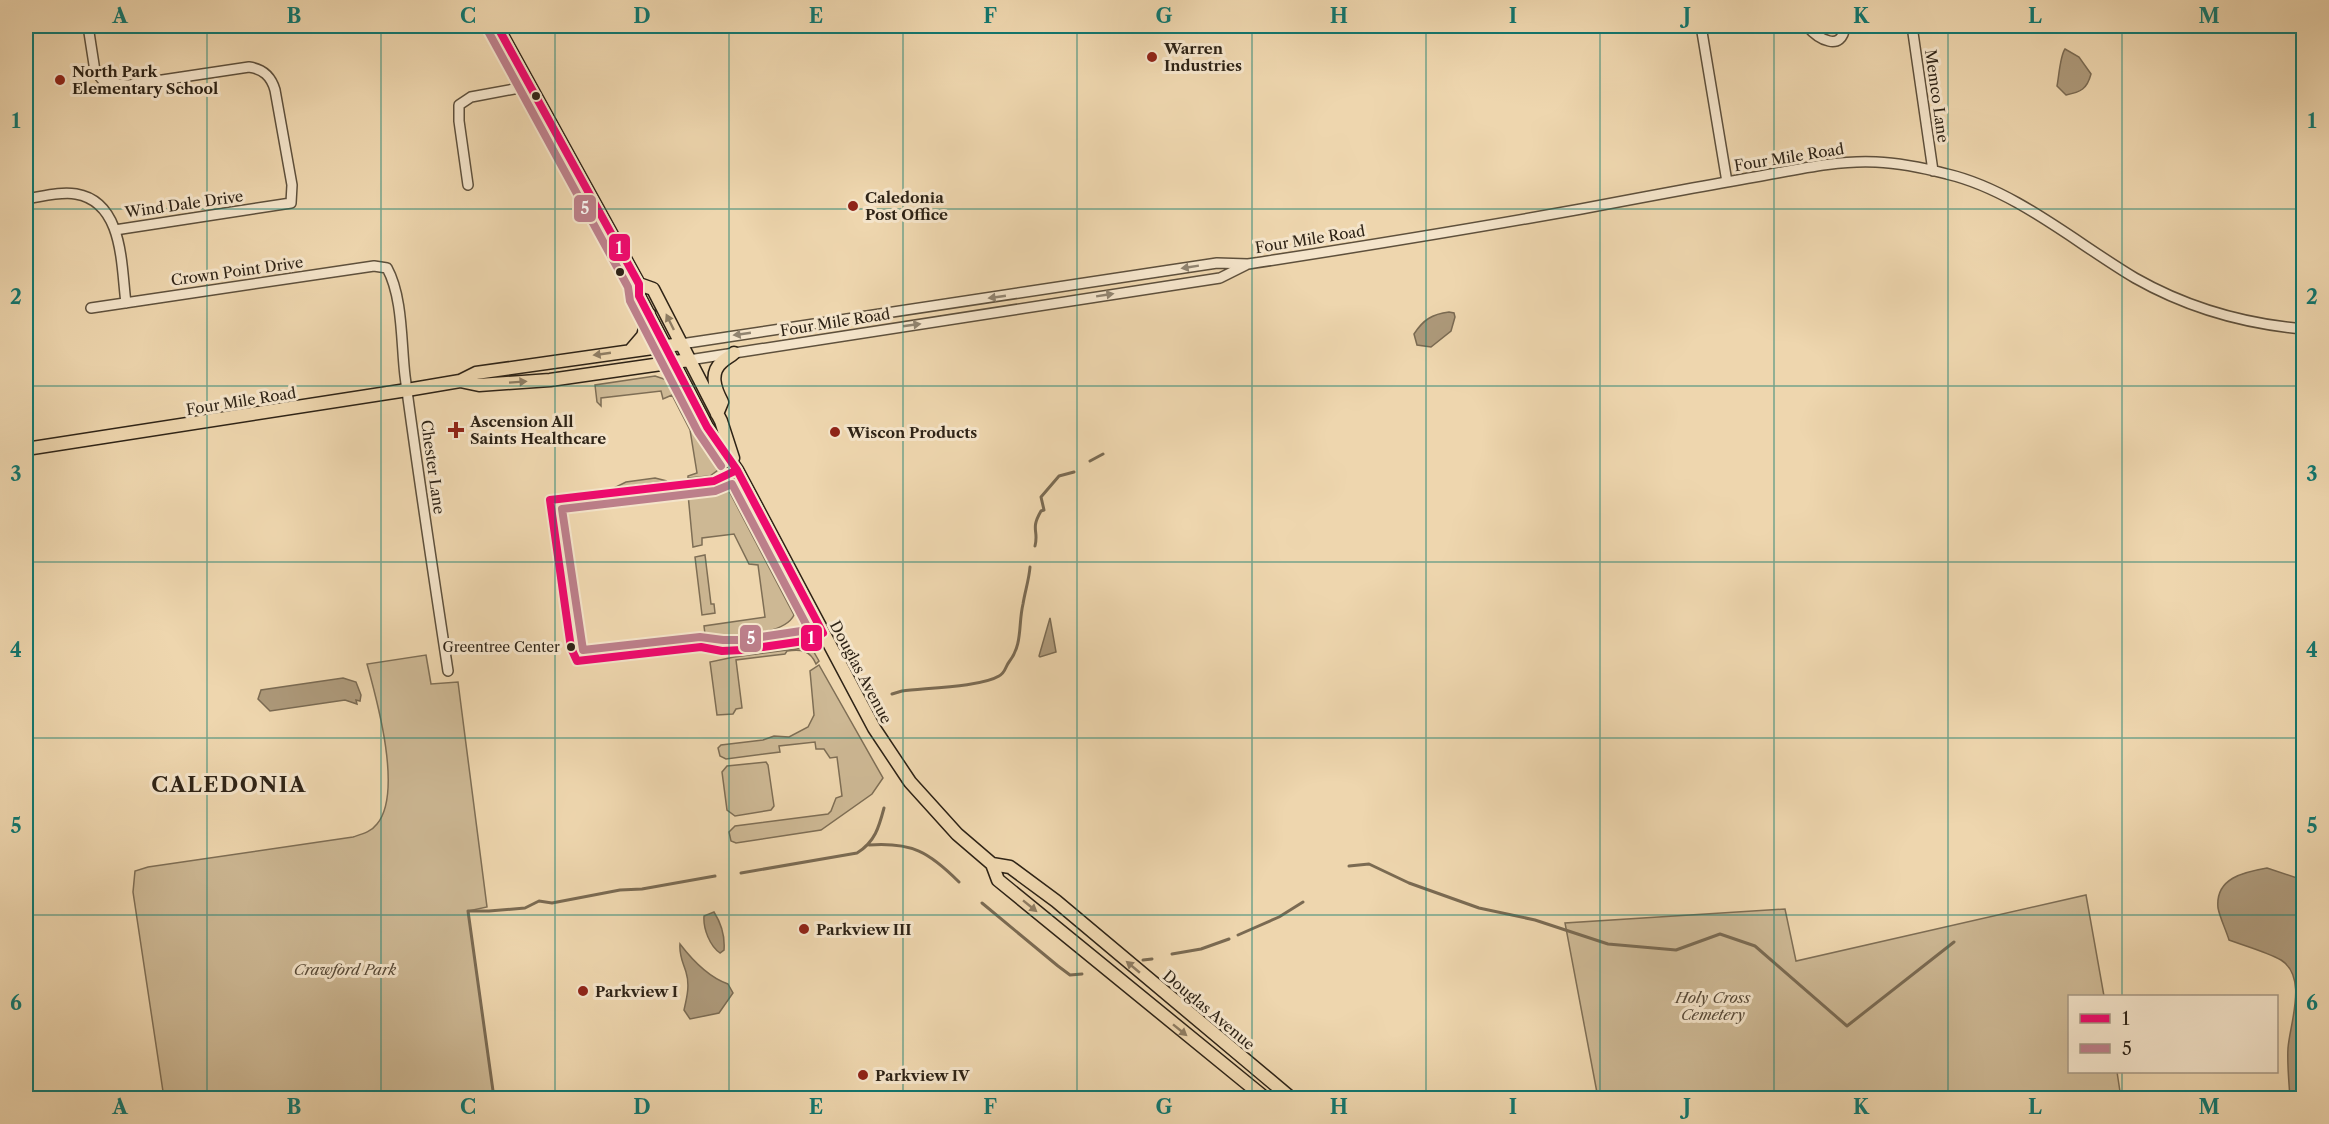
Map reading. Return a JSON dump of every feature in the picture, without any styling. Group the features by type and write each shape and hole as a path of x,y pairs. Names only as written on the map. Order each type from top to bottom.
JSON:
{"main road":[{"name":"Douglas Avenue","path":"497,26 639,284 639,296 707,427 736,470 868,718 891,756 933,809 992,864 998,880 1265,1098"},
{"name":"Douglas Avenue","path":"639,284 653,289 717,414 736,470"},
{"path":"631,350 643,336 649,314"},
{"name":"Four Mile Road","path":"26,449 460,381 476,372 681,344"},
{"path":"717,414 722,402 715,387 714,376 719,365 734,353"},
{"name":"Four Mile Road","path":"460,381 479,385 550,380 689,360"},
{"name":"Douglas Avenue","path":"992,864 1010,867 1056,901 1291,1098"}],"street":[{"name":"Wind Dale Drive","path":"26,199 66,193 86,197 103,208 115,230 291,203 292,185 275,90 269,76 263,71 249,67 129,85 114,85 100,80 95,71 88,26"},
{"path":"1714,26 1701,26 1727,182"},
{"path":"1807,26 1818,37 1828,42 1836,41 1845,26"},
{"name":"Memco Lane","path":"1912,26 1933,171"},
{"path":"468,185 459,105 471,97 530,86"},
{"name":"Four Mile Road","path":"681,344 1217,263 1248,264 1472,229 1823,165 1857,162 1910,166 1950,174 2000,195 2164,293 2189,304 2242,319 2304,329"},
{"path":"115,230 126,303"},
{"name":"Four Mile Road","path":"689,360 1220,278 1248,264"},
{"name":"Crown Point Drive","path":"91,308 374,266 387,268"},
{"name":"Chester Lane","path":"387,268 392,278 448,671"}],"green space":[{"path":"655,376 670,381 718,470 710,476 688,478 697,473 690,430 672,395 663,399 661,391 601,398 601,406 597,402 595,385"},
{"path":"655,478 667,481 614,488 626,482"},
{"path":"727,487 794,615 788,622 769,631 712,638 705,634 704,626 765,617 758,565 749,564 734,534 702,538 702,545 693,547 688,494"},
{"path":"705,555 711,604 714,604 715,613 702,615 695,557"},
{"path":"811,647 819,661 816,664 808,653 797,650 787,651 785,654 736,660 742,708 736,709 733,714 717,715 710,662"},
{"name":"Crawford Park","path":"426,655 431,684 458,682 487,907 468,911 494,1098 164,1098 133,892 135,871 148,867 353,837 372,829 384,810 388,791 388,769 386,746 367,664"},
{"path":"819,665 883,778 872,794 821,830 736,843 731,841 729,832 735,826 828,814 836,798 842,796 837,757 830,758 824,749 816,749 815,742 779,746 780,752 726,759 720,756 718,748 721,745 763,740 774,736 789,737 808,727 814,715 810,671"},
{"path":"766,762 774,806 771,810 735,816 727,810 722,772 727,766"},
{"name":"Holy Cross Cemetery","path":"2086,895 2104,995 2068,995 2068,1073 2117,1073 2121,1098 1598,1098 1565,923 1785,909 1796,961"}],"shaded area":[{"path":"2065,49 2079,57 2091,74 2083,89 2066,95 2057,86"},
{"path":"1449,312 1454,313 1455,317 1451,331 1431,347 1417,345 1414,334 1421,325 1428,318"},
{"path":"1050,618 1056,652 1040,657 1039,656"},
{"path":"343,678 356,682 361,695 360,701 356,700 357,704 345,700 270,711 258,699 261,690"},
{"path":"2267,868 2303,880 2303,1098 2290,1098 2288,1073 2289,1038 2296,989 2294,977 2281,960 2229,940 2218,908 2218,898 2226,883 2249,872"},
{"path":"714,912 723,935 724,950 720,953 710,942 705,926 704,916"},
{"path":"680,944 701,968 728,984 733,993 719,1013 690,1019 684,1010 688,982"}],"waterway":[{"path":"1090,461 1103,454"},
{"path":"1035,546 1035,526 1041,511 1044,510 1041,497 1059,476 1074,472"},
{"path":"892,694 979,683 1001,674 1016,648 1030,567"},
{"path":"741,873 857,853 872,839 884,808"},
{"path":"869,845 897,845 919,851 929,856 959,882"},
{"path":"1349,866 1369,864 1409,883 1479,908 1535,920 1608,944 1676,950 1720,934 1755,946 1847,1026 1954,942"},
{"path":"494,1098 468,911 525,908 539,901 552,903 715,876"},
{"path":"1238,935 1279,917 1303,902"},
{"path":"982,903 1070,975 1082,974"},
{"path":"1172,954 1201,949 1229,939"},
{"path":"1143,960 1152,959"}],"transit line":[{"name":"1","path":"497,26 639,284 639,296 707,427 737,470"},
{"name":"5","path":"488,31 628,287 630,301 698,432 721,466"},
{"name":"1","path":"737,470 823,633 804,641 742,650 722,651 701,647 577,661 571,648 550,500 714,481 737,470"},
{"name":"5","path":"732,484 808,628 741,640 700,637 583,650 562,509 715,491 732,484"}],"place":[{"name":"Warren Industries","path":"1152,57"},
{"name":"North Park Elementary School","path":"60,80"},
{"name":"Caledonia Post Office","path":"853,206"},
{"name":"Ascension All Saints Healthcare","path":"456,430"},
{"name":"Wiscon Products","path":"835,432"},
{"name":"Greentree Center","path":"571,647"},
{"name":"Parkview III","path":"804,929"},
{"name":"Parkview I","path":"583,991"},
{"name":"Parkview IV","path":"863,1075"}],"district":[{"name":"CALEDONIA","path":"229,784"}]}
